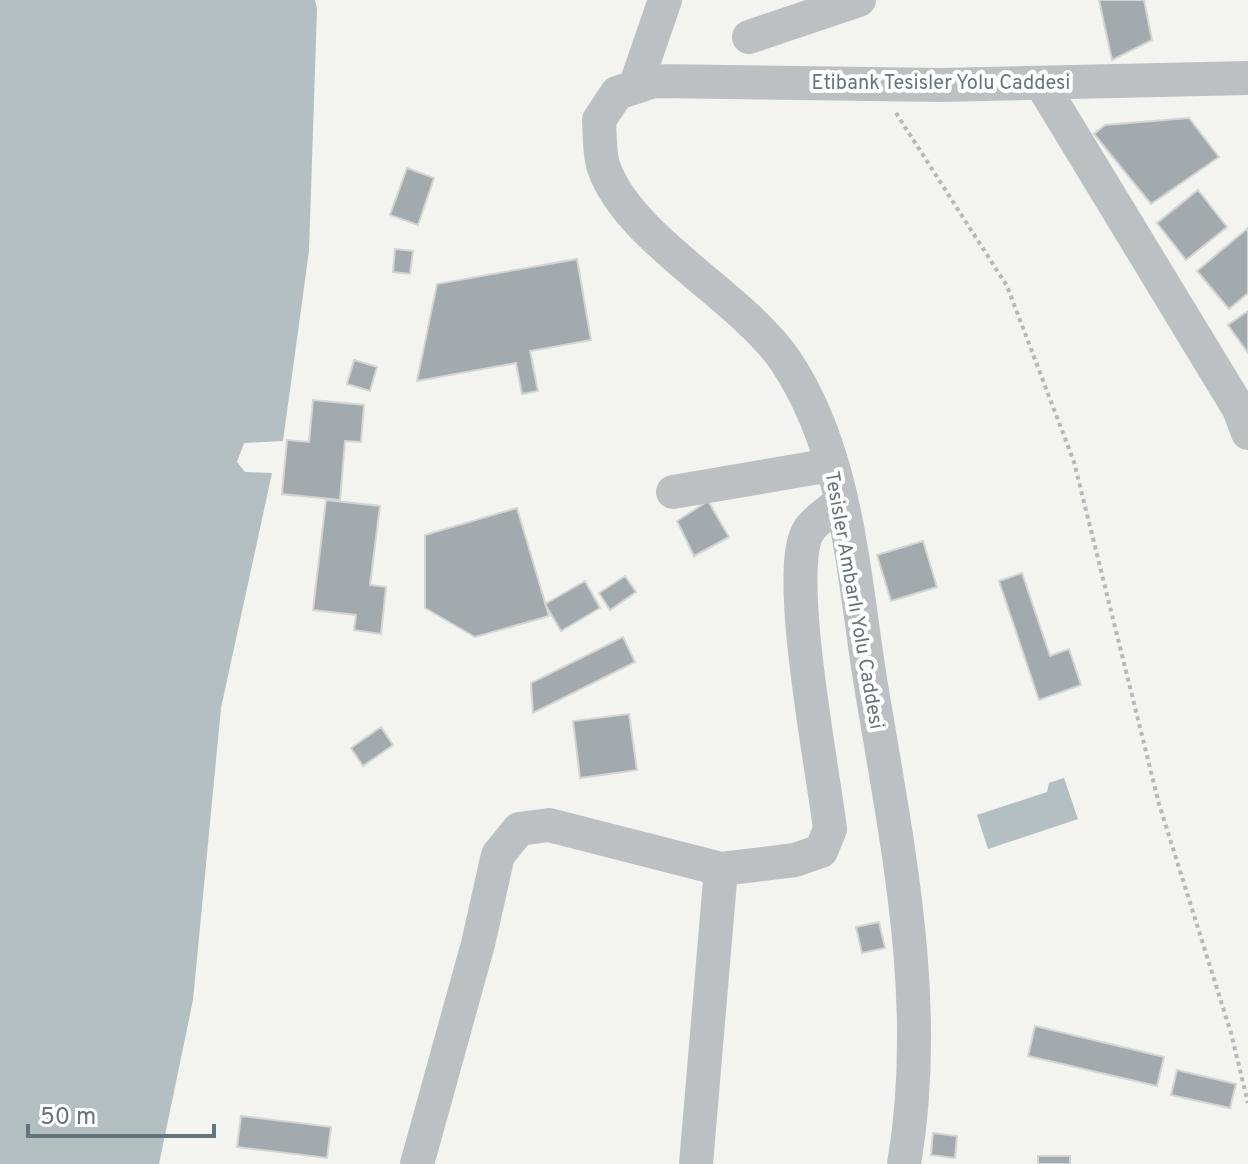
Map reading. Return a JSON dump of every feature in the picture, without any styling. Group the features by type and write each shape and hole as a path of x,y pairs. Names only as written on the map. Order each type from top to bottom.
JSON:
{"street":[{"path":"635,87 665,0"},
{"path":"749,37 859,0"},
{"name":"Etibank Tesisler Yolu Caddesi","path":"635,87 654,81 877,84 1248,78"},
{"path":"1041,83 1239,409 1248,433"},
{"name":"Tesisler Ambarlı Yolu Caddesi","path":"635,87 617,93 599,120 604,167 625,207 784,359 809,405 841,501 911,931 915,1052 904,1164"},
{"path":"673,492 831,465"},
{"path":"417,1164 478,944 498,855 519,829 549,825 721,869 795,860 821,851 830,829 802,616 800,555 809,530 841,501"},
{"path":"696,1164 721,869"}],"path":[{"path":"877,84 1007,286 1037,359 1074,462 1159,804 1231,1033 1248,1103"}],"shaded area":[{"path":"0,0 315,0 317,9 309,251 283,441 244,443 237,462 245,472 272,473 221,708 193,1000 159,1164 0,1164"},
{"path":"1064,778 1078,819 988,849 977,815 1047,792 1049,783"}],"building":[{"path":"1099,0 1144,0 1152,40 1112,60"},
{"path":"1189,118 1219,157 1151,204 1094,134 1105,125"},
{"path":"407,168 434,178 418,225 390,215"},
{"path":"1198,190 1227,227 1186,260 1157,223"},
{"path":"1248,228 1248,293 1229,309 1197,271"},
{"path":"395,249 413,251 410,274 393,272"},
{"path":"577,259 591,340 530,351 538,391 522,394 516,363 417,381 437,284"},
{"path":"1248,311 1248,353 1228,325"},
{"path":"354,360 377,367 370,391 347,384"},
{"path":"313,400 364,405 361,442 345,441 340,500 282,494 287,440 309,442"},
{"path":"326,500 380,506 370,585 386,587 381,634 354,630 356,615 313,610"},
{"path":"708,501 729,537 694,556 677,521"},
{"path":"517,508 549,616 475,637 425,608 425,535"},
{"path":"923,541 937,587 891,601 877,555"},
{"path":"1022,573 1050,656 1069,649 1081,685 1039,700 999,581"},
{"path":"625,576 636,592 610,610 599,593"},
{"path":"585,581 600,608 561,631 545,604"},
{"path":"623,637 635,662 533,713 531,683"},
{"path":"629,714 637,770 580,778 573,721"},
{"path":"381,727 393,745 363,766 351,748"},
{"path":"879,922 885,948 862,953 856,927"},
{"path":"1035,1026 1164,1057 1157,1086 1028,1056"},
{"path":"1177,1070 1236,1084 1230,1108 1171,1095"},
{"path":"241,1116 331,1127 327,1158 237,1147"},
{"path":"933,1133 957,1136 955,1158 931,1155"},
{"path":"1038,1156 1070,1156 1070,1164 1038,1164"}]}
